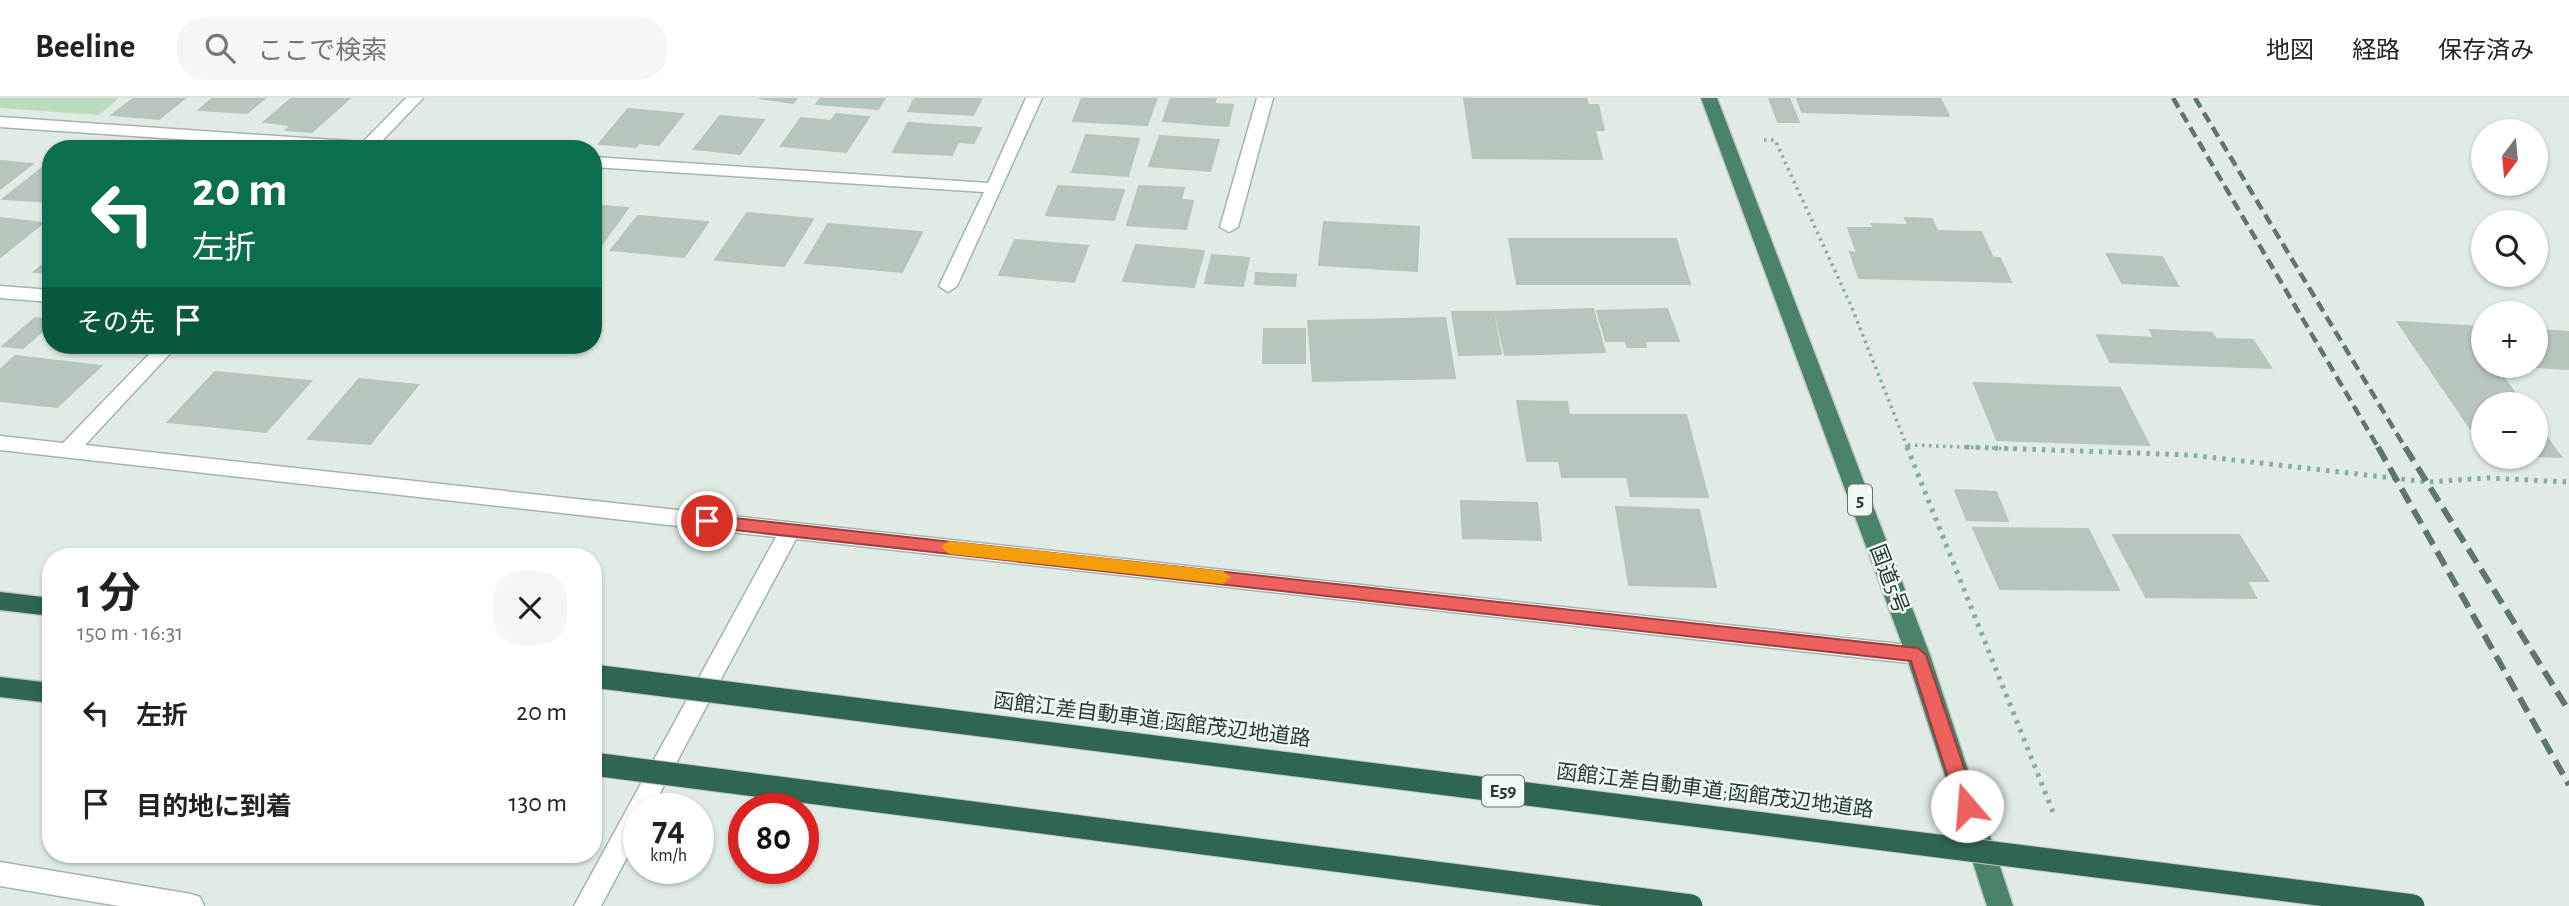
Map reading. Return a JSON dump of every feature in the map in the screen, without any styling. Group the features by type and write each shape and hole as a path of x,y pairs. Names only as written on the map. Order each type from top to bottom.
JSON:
{"highway":[{"name":"国道5号","path":"1709,98 1918,655 2000,906"},
{"path":"0,601 42,606"},
{"name":"函館江差自動車道;函館茂辺地道路","path":"602,677 2413,906"},
{"path":"0,687 42,692"},
{"path":"602,765 1691,906"}],"street":[{"path":"374,140 415,98"},
{"path":"947,286 1034,98"},
{"path":"1229,227 1265,98"},
{"path":"0,122 253,140"},
{"path":"602,163 994,188"},
{"path":"0,292 42,295"},
{"path":"68,450 160,354"},
{"path":"0,443 1918,655"},
{"path":"648,793 790,530"},
{"path":"587,906 623,839"},
{"path":"0,874 191,906"}],"path":[{"path":"1724,138 1775,140 1805,211 1852,308 2060,829"},
{"path":"1908,445 2190,455 2428,482 2488,478 2569,482"}],"green space":[{"path":"0,98 119,98 99,115 0,108"}],"building":[{"path":"134,98 185,98 159,119 112,115"},
{"path":"213,98 265,98 247,113 199,110"},
{"path":"292,98 350,98 312,132 286,130 291,125 264,122"},
{"path":"759,98 797,98 793,103"},
{"path":"821,98 885,98 878,109 816,104"},
{"path":"915,98 982,98 973,115 908,111"},
{"path":"1082,98 1157,98 1147,125 1073,121"},
{"path":"1171,98 1216,98 1214,104 1233,105 1228,126 1163,121"},
{"path":"1464,98 1586,98 1588,105 1598,105 1604,130 1595,130 1602,159 1473,158"},
{"path":"1769,98 1789,98 1799,122 1778,122"},
{"path":"1797,98 1940,98 1949,116 1802,112"},
{"path":"628,109 683,114 659,145 639,143 636,147 602,144 602,140"},
{"path":"836,114 869,117 846,152 781,146 801,118 831,121"},
{"path":"720,116 764,120 740,154 694,149"},
{"path":"908,123 981,128 974,143 958,142 952,155 893,152"},
{"path":"1086,135 1139,139 1128,176 1072,172"},
{"path":"1160,136 1219,140 1210,171 1149,166"},
{"path":"0,161 32,164 0,189"},
{"path":"42,168 42,201 3,199"},
{"path":"1058,186 1124,190 1114,220 1046,215"},
{"path":"1139,186 1184,188 1181,200 1193,201 1186,229 1127,225"},
{"path":"602,206 628,208 602,244"},
{"path":"747,213 813,219 784,266 715,260"},
{"path":"638,216 708,222 684,257 611,250"},
{"path":"0,218 42,223 42,224 0,257"},
{"path":"1905,218 1932,219 1937,231 1981,232 1993,258 2000,258 2011,282 1859,278 1850,252 1857,253 1848,228 1874,228 1872,224 1909,225"},
{"path":"1324,222 1419,227 1417,271 1319,265"},
{"path":"828,224 922,232 902,272 805,263"},
{"path":"1509,239 1676,239 1690,284 1517,284"},
{"path":"1015,240 1088,246 1074,282 999,275"},
{"path":"1136,245 1204,251 1194,287 1123,281"},
{"path":"2107,254 2162,257 2178,286 2122,283"},
{"path":"1212,255 1249,258 1243,286 1205,283"},
{"path":"1256,273 1296,275 1295,286 1255,284"},
{"path":"1593,309 1605,352 1505,355 1495,312"},
{"path":"1667,309 1679,341 1645,341 1646,347 1628,347 1625,341 1606,341 1597,311"},
{"path":"1452,312 1493,312 1501,354 1459,355"},
{"path":"35,318 42,319 42,331 23,348 3,346"},
{"path":"1445,318 1455,378 1313,381 1308,321"},
{"path":"2398,322 2471,326 2471,378 2504,378 2514,392 2471,392 2471,429"},
{"path":"1264,329 1305,329 1305,363 1263,363"},
{"path":"2150,330 2212,333 2216,339 2253,340 2271,368 2110,362 2097,335 2154,338"},
{"path":"2548,331 2569,332 2569,369 2548,368"},
{"path":"15,356 101,366 57,407 0,401 0,370"},
{"path":"215,372 311,381 266,432 168,422"},
{"path":"359,379 418,385 370,444 308,439"},
{"path":"1974,383 2120,388 2149,445 1997,440"},
{"path":"1517,401 1567,402 1569,415 1686,415 1708,497 1631,496 1627,477 1562,477 1559,461 1527,461"},
{"path":"2548,439 2561,457 2548,456"},
{"path":"1955,490 1996,492 2008,521 1967,520"},
{"path":"1461,501 1537,503 1541,540 1463,538"},
{"path":"1616,507 1699,510 1716,587 1629,585"},
{"path":"1973,528 2088,529 2119,590 2000,589"},
{"path":"2113,535 2239,535 2268,581 2247,581 2256,598 2146,597"}],"railway":[{"path":"2173,98 2379,449"},
{"path":"2195,98 2406,449"},
{"path":"2378,447 2569,785"},
{"path":"2405,447 2569,711"}],"slow traffic":[{"path":"949,547 1223,577"}],"route":[{"path":"707,521 1918,655 1967,806"}]}
